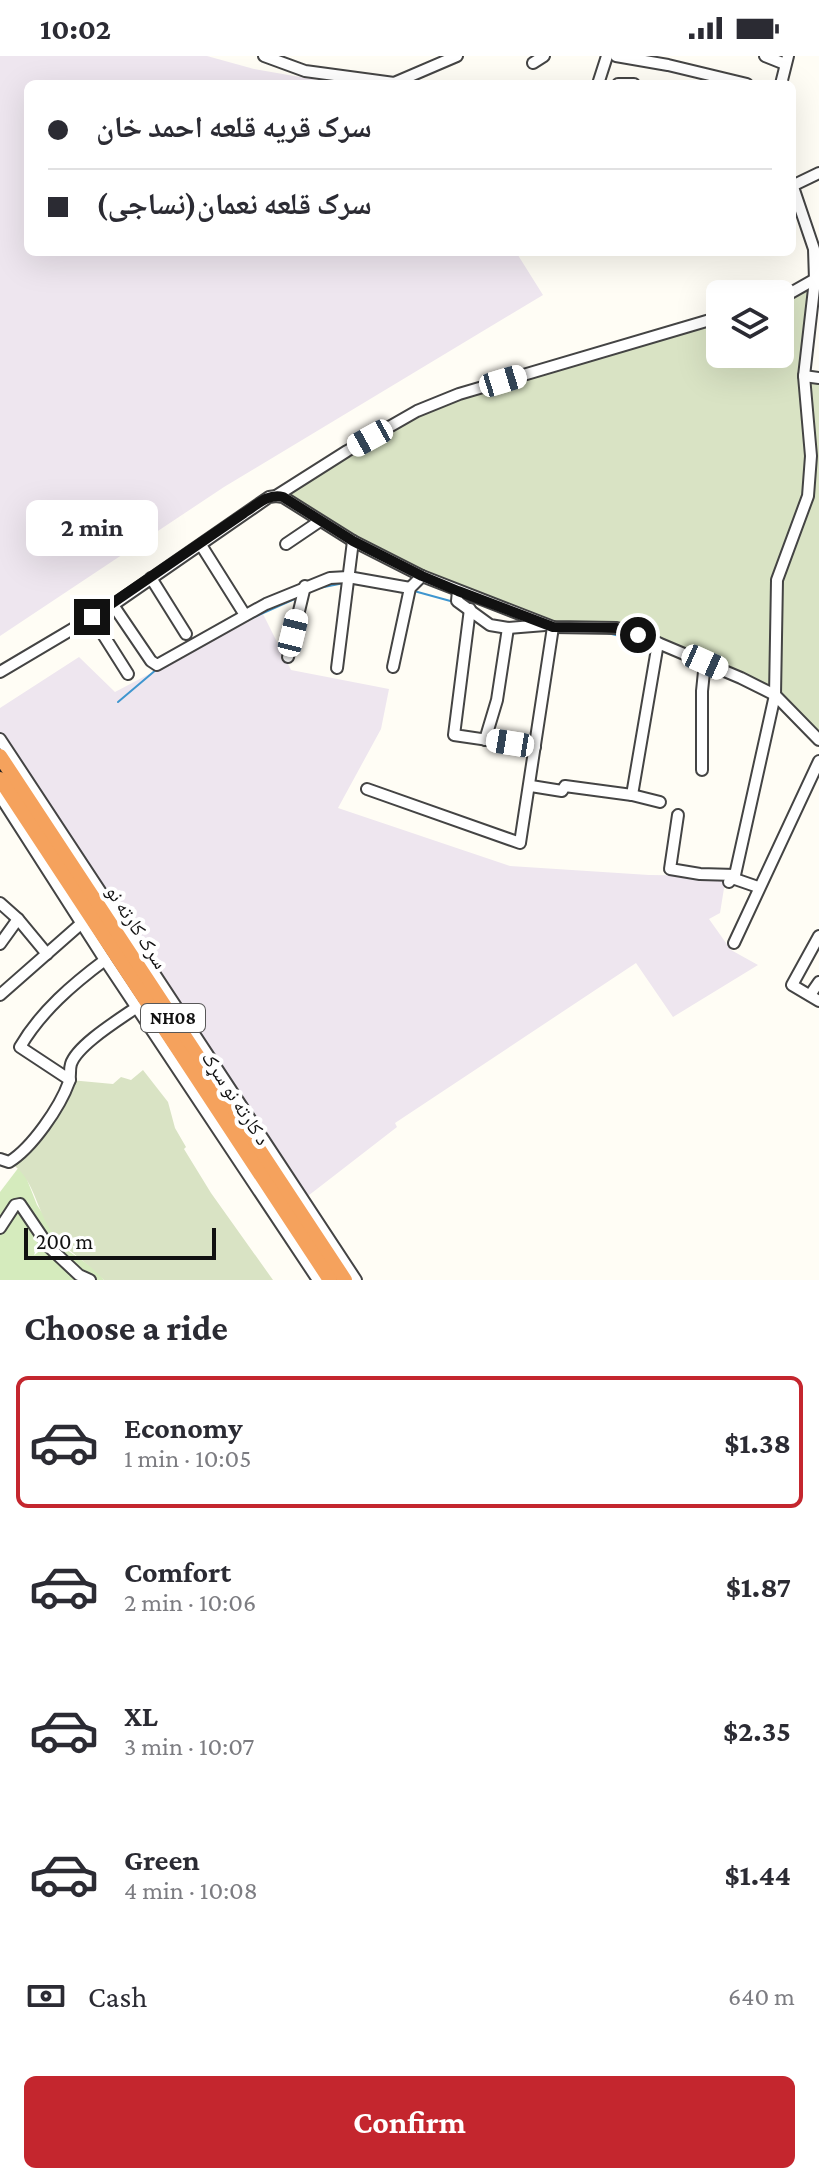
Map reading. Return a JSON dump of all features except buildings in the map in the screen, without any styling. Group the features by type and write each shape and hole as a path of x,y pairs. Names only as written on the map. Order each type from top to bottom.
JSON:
{"highway":[{"name":"سرک کارته نو","path":"0,756 323,1269 345,1280"},
{"name":"د کارته نو سړک","path":"0,779 6,800 330,1280"}],"street":[{"path":"264,56 305,71 372,80"},
{"path":"422,79 457,56"},
{"path":"533,63 544,56"},
{"path":"598,80 607,56"},
{"path":"616,56 730,80"},
{"path":"765,56 786,60 782,80"},
{"path":"796,183 819,173"},
{"path":"732,878 775,695 777,580 808,496 811,456 804,376 815,318 817,279 814,249 796,194"},
{"path":"794,291 817,279"},
{"path":"0,672 113,605 256,505 417,411 459,394 706,321"},
{"path":"804,376 819,378"},
{"path":"276,496 353,541 422,576 550,626"},
{"path":"286,544 320,521"},
{"path":"337,668 353,541"},
{"path":"201,545 245,615"},
{"path":"393,667 410,588 422,576"},
{"path":"113,605 151,661 157,665 245,615 305,586 330,578 348,577 410,588"},
{"path":"151,578 186,634"},
{"path":"288,657 305,586"},
{"path":"458,591 457,601 490,625 508,628 617,628 705,662 775,695 819,740"},
{"path":"470,609 454,735 535,747"},
{"path":"92,617 128,674"},
{"path":"367,789 520,843 531,786 550,626"},
{"path":"485,740 497,700 508,628"},
{"path":"632,795 658,643"},
{"path":"702,770 705,662"},
{"path":"0,739 356,1280"},
{"path":"734,943 819,761"},
{"path":"531,786 562,791 565,786 660,802"},
{"path":"6,800 105,960 323,1269"},
{"path":"678,815 670,869 732,878 758,887"},
{"path":"0,903 47,954"},
{"path":"0,944 18,919"},
{"path":"0,995 83,922"},
{"path":"819,936 792,985 814,998 819,982"},
{"path":"70,1080 20,1047 30,1029 60,998 105,960"},
{"path":"0,1159 9,1162 17,1157 51,1117 70,1080 71,1063 79,1053 94,1037 137,1007"},
{"path":"0,1228 15,1205 20,1204 49,1247 82,1278"}],"shaded area":[{"path":"0,56 207,56 254,69 317,80 24,80 24,256 519,256 543,295 224,487 0,636"},
{"path":"263,614 291,670 389,689 381,729 338,808 510,866 649,875 726,876 720,913 709,919 731,950 758,965 673,1017 636,963 395,1123 397,1127 304,1199 0,739 0,708 79,657 115,692"}],"green space":[{"path":"815,280 804,375 819,380 819,740 775,695 617,628 553,627 422,576 283,497 308,475 417,411 706,321 706,368 794,368 794,291"},
{"path":"143,1070 168,1102 175,1128 186,1147 184,1149 211,1193 273,1280 104,1280 52,1232 29,1184 9,1162 17,1157 70,1080 113,1084 121,1077 131,1080"},
{"path":"19,1167 37,1205 67,1250 96,1270 104,1280 0,1280 0,1192"}],"waterway":[{"path":"319,588 344,583"},
{"path":"414,591 454,602"},
{"path":"239,624 299,597"},
{"path":"603,632 624,637"},
{"path":"118,702 157,669"}],"route":[{"path":"92,617 244,513 269,497 276,496 283,497 353,541 458,591 553,627 617,628 638,635"}]}
